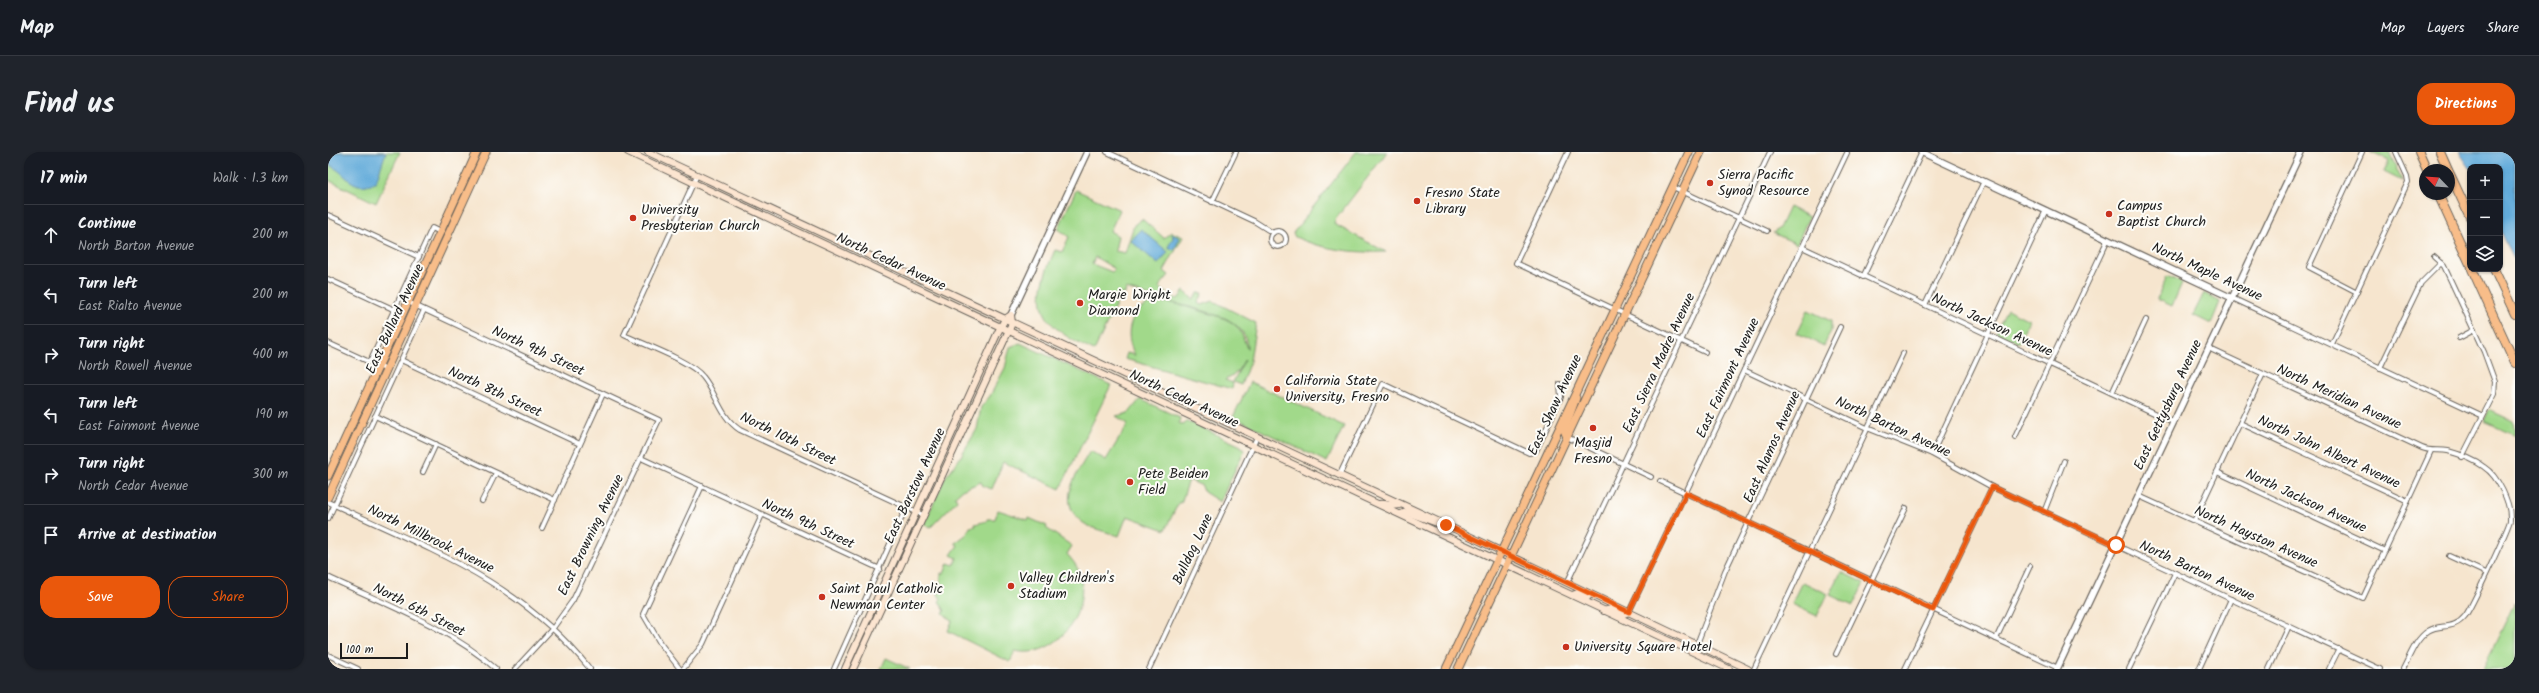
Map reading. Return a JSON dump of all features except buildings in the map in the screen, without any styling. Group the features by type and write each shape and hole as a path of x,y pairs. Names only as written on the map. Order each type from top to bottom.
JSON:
{"highway":[{"path":"2419,152 2424,164"},
{"path":"2440,152 2446,164"},
{"path":"2455,184 2467,210"},
{"path":"2441,200 2467,257"},
{"path":"2473,272 2515,363"},
{"path":"2495,272 2515,314"}],"main road":[{"name":"East Bullard Avenue","path":"328,476 477,152"},
{"name":"East Bullard Avenue","path":"328,497 486,152"},
{"name":"North Cedar Avenue","path":"628,152 1729,669"},
{"name":"North Cedar Avenue","path":"648,152 1446,525 1748,669"},
{"name":"East Shaw Avenue","path":"1446,669 1500,551 1689,152"},
{"name":"East Shaw Avenue","path":"1458,669 1701,152"},
{"path":"775,221 781,219 815,234 836,240"},
{"name":"East Barstow Avenue","path":"845,669 1001,326 1005,319 1011,315"},
{"path":"1011,315 1012,323"},
{"name":"East Barstow Avenue","path":"853,669 1012,323"},
{"path":"1567,437 1564,430 1573,410 1578,386"},
{"path":"1380,504 1386,503 1396,506 1400,504"},
{"path":"1400,514 1406,512 1428,522 1446,525"},
{"path":"1572,596 1578,593 1615,605"},
{"path":"1604,611 1611,609 1624,614 1629,612"},
{"path":"1625,620 1630,618 1638,620 1643,619"}],"street":[{"path":"1011,315 1087,152"},
{"path":"1107,152 1268,228 1273,232 1278,231 1283,233 1286,238 1283,245 1278,247 1271,244 1270,237 1273,232"},
{"path":"1212,202 1236,152"},
{"path":"1568,152 1516,263 1705,352"},
{"name":"East Sierra Madre Avenue","path":"1567,583 1770,152"},
{"name":"East Fairmont Avenue","path":"1629,612 1847,152"},
{"path":"1863,277 1922,152"},
{"name":"North Maple Avenue","path":"1922,152 2481,415"},
{"name":"East Gettysburg Avenue","path":"2057,669 2301,152"},
{"path":"2356,292 2310,268 2309,265 2362,152"},
{"path":"2332,344 2408,180 2396,152"},
{"path":"694,182 697,175"},
{"path":"1925,306 1984,181"},
{"name":"North 10th Street","path":"694,182 624,335 697,371 707,384 724,415 740,430 923,516"},
{"path":"1673,187 1767,231"},
{"path":"1932,454 2046,210"},
{"path":"328,215 419,257"},
{"path":"370,362 432,228 440,232"},
{"path":"2015,437 2108,239"},
{"name":"North Jackson Avenue","path":"1802,247 2173,422"},
{"path":"2434,257 2441,263 2474,330 2495,382 2494,394 2481,415 2462,457"},
{"path":"2380,368 2421,283 2441,263"},
{"path":"328,279 395,310"},
{"name":"North 9th Street","path":"408,302 659,420"},
{"path":"328,519 424,310"},
{"path":"2112,393 2146,320"},
{"name":"East Alamos Avenue","path":"1697,644 1725,571 1749,523 1840,327"},
{"path":"2459,338 2474,330"},
{"path":"328,343 386,370"},
{"name":"North Meridian Avenue","path":"2208,348 2431,451 2447,451 2462,457 2490,471 2495,477 2509,507 2510,521 2466,616 2455,626 2429,630 2419,639 2403,669"},
{"path":"1754,669 1903,353"},
{"name":"North 8th Street","path":"401,360 580,444"},
{"name":"North Barton Avenue","path":"1744,370 1867,428 1932,454 1992,487 2044,512 2380,669"},
{"path":"2194,521 2263,374"},
{"path":"1339,476 1383,384 1529,453 1536,451 1561,397 1560,384"},
{"path":"542,528 603,394"},
{"path":"375,416 555,500"},
{"name":"East Browning Avenue","path":"514,669 553,628 582,585 659,420"},
{"name":"North John Albert Avenue","path":"2240,423 2408,501"},
{"name":"Bulldog Lane","path":"1149,669 1257,437"},
{"path":"1567,437 1651,477"},
{"path":"423,472 436,444"},
{"path":"2385,551 2431,451"},
{"name":"North 9th Street","path":"641,458 880,569"},
{"path":"2044,512 2064,461"},
{"path":"482,501 496,472"},
{"name":"North Jackson Avenue","path":"2217,472 2385,551"},
{"path":"1660,481 2057,669"},
{"path":"702,486 643,614 660,643 682,669 704,644 762,514"},
{"path":"1905,669 1992,487"},
{"name":"North Hayston Avenue","path":"2139,496 2363,598 2385,551"},
{"name":"North Millbrook Avenue","path":"328,502 480,574 501,586 553,628 590,669"},
{"path":"834,669 906,508"},
{"path":"1836,654 1906,508"},
{"path":"2449,556 2486,573"},
{"path":"1996,639 2030,566"},
{"path":"2129,669 2175,573"},
{"name":"North 6th Street","path":"328,578 432,627 477,654 496,669"},
{"path":"2199,669 2231,599"},
{"path":"2269,669 2289,626"},
{"path":"2329,669 2339,649"},
{"path":"328,655 358,669"}],"green space":[{"path":"328,152 400,152 376,203 328,180"},
{"path":"1356,152 1387,152 1335,220 1334,224 1386,252 1339,250 1317,245 1295,237 1293,233"},
{"path":"2370,152 2389,152 2402,181 2384,172 2389,161"},
{"path":"1076,190 1120,210 1110,231 1118,236 1115,251 1125,253 1134,225 1142,219 1164,238 1171,232 1183,237 1164,271 1169,275 1159,287 1171,297 1178,299 1184,291 1193,299 1198,293 1203,293 1198,303 1202,305 1213,301 1256,323 1250,361 1241,385 1233,382 1245,359 1237,372 1225,380 1233,383 1232,389 1125,359 1127,353 1135,355 1129,338 1129,329 1136,314 1142,308 1149,304 1159,302 1179,305 1126,289 1125,294 1121,294 1094,351 1075,342 1061,332 1051,323 1044,312 1041,300 1042,286 1055,250 1062,252 1069,237 1058,229","holes":["1095,257 1115,269 1112,272 1092,264","1218,316 1234,323 1244,334 1247,349 1238,328 1229,321"]},
{"path":"1789,207 1809,217 1797,244 1773,233 1779,228"},
{"path":"2167,276 2182,283 2172,306 2157,299"},
{"path":"2204,293 2220,302 2211,324 2193,315"},
{"path":"2007,309 2029,320 2018,343 1996,332"},
{"path":"1808,310 1831,321 1831,331 1824,346 1797,333"},
{"path":"1020,343 1111,385 1060,489 1003,462 992,489 983,486 981,482 962,490 955,496 957,500 931,527 924,524 946,476 958,461 977,429 981,407 990,396 1005,368 1010,347"},
{"path":"1250,382 1344,426 1327,462 1233,417"},
{"name":"Pete Beiden Field","path":"1140,399 1180,418 1179,423 1184,425 1187,421 1241,446 1244,451 1220,502 1204,492 1202,486 1189,480 1181,503 1179,502 1165,530 1127,516 1119,536 1086,524 1074,514 1070,505 1071,486 1090,451 1106,460 1128,424 1116,416 1129,413"},
{"path":"2489,410 2513,421 2515,436 2484,421"},
{"name":"Valley Children's Stadium","path":"998,510 1028,520 1029,518 1047,526 1046,528 1072,546 1067,554 1078,569 1082,590 1080,604 1075,618 1067,631 1056,641 1044,648 1030,652 1015,651 1010,662 948,631 952,621 943,613 945,611 939,601 941,599 938,594 941,588 941,573 944,574 948,563 954,565 957,558 951,555 958,545 955,543 967,534 970,527 976,526 975,524 987,521 987,519 995,519"},
{"path":"1841,572 1864,583 1853,606 1830,595"},
{"path":"1803,582 1828,594 1817,616 1792,604"},
{"path":"2515,602 2515,669 2483,669"},
{"path":"886,658 910,669 881,669"}],"water":[{"path":"328,152 386,152 376,182 367,185 360,185 349,180 340,172 328,165"},
{"path":"2459,152 2515,152 2515,262 2503,236 2503,164 2467,164"},
{"path":"1141,229 1168,252 1158,264 1131,241"},
{"path":"1172,234 1180,238 1174,250 1168,247 1173,238"}],"place":[{"name":"Sierra Pacific Synod Resource","path":"1710,183"},
{"name":"Fresno State Library","path":"1417,201"},
{"name":"Campus Baptist Church","path":"2109,214"},
{"name":"University Presbyterian Church","path":"633,218"},
{"name":"Margie Wright Diamond","path":"1080,303"},
{"name":"California State University, Fresno","path":"1277,389"},
{"name":"Masjid Fresno","path":"1593,428"},
{"name":"Pete Beiden Field","path":"1130,482"},
{"name":"Valley Children's Stadium","path":"1011,586"},
{"name":"Saint Paul Catholic Newman Center","path":"822,597"},
{"name":"University Square Hotel","path":"1566,647"}],"route":[{"path":"1446,525 1629,612 1686,493 1933,610 1992,487 2116,545"}]}
